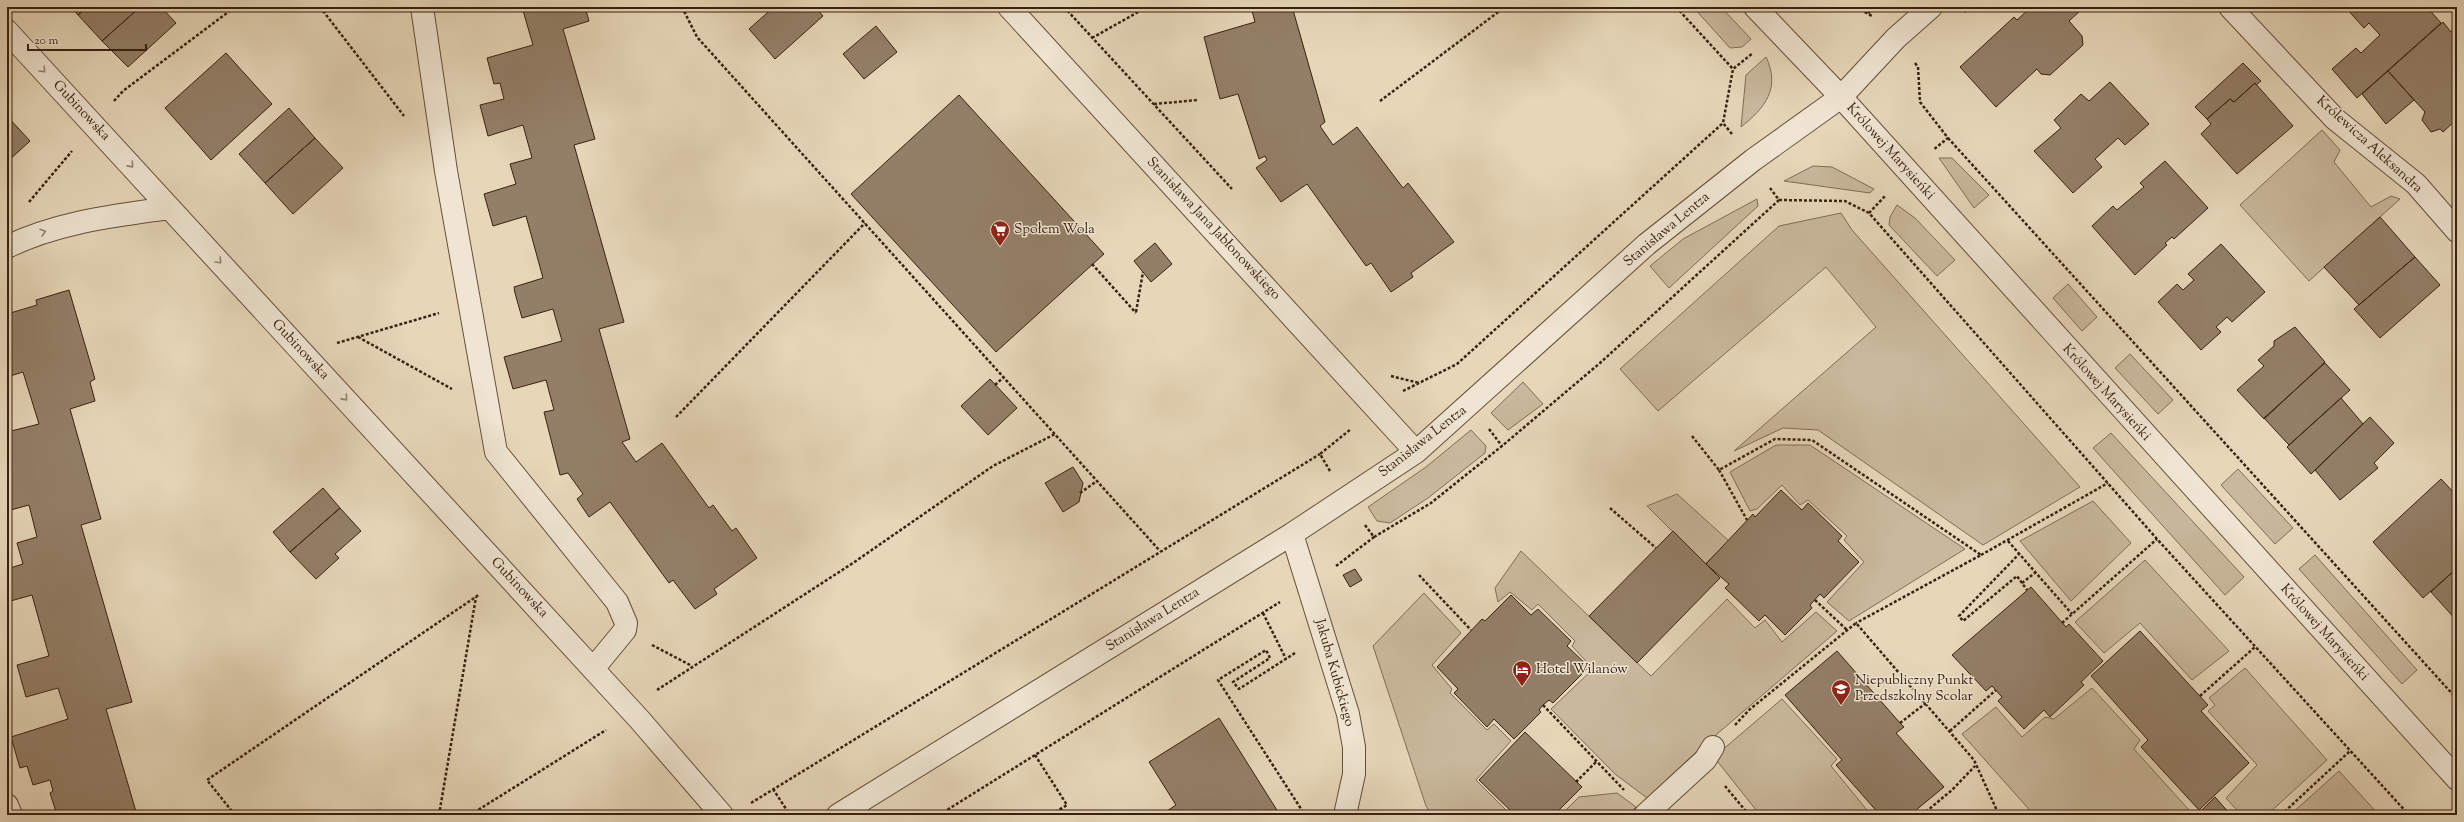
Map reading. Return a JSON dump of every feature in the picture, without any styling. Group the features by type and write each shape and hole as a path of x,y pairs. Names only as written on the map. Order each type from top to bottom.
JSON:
{"street":[{"path":"422,7 446,171 496,452 617,602 626,624 625,630 593,669"},
{"name":"Stanisława Jana Jabłonowskiego","path":"1009,7 1416,452"},
{"name":"Królowej Marysieńki","path":"1755,7 1841,97 2457,779"},
{"name":"Stanisława Lentza","path":"838,815 1292,534 1416,452 1647,244 1753,160 1841,97 1896,38 1931,7"},
{"name":"Królewicza Aleksandra","path":"2230,7 2336,119 2416,184 2457,231"},
{"name":"Gubinowska","path":"7,30 639,719 722,815"},
{"path":"7,247 29,236 68,224 169,208"},
{"name":"Jakuba Kubickiego","path":"1292,534 1348,714 1354,747 1354,774 1345,815"},
{"path":"1646,813 1705,760 1713,747"},
{"path":"7,805 11,815"}],"path":[{"path":"108,107 122,91 235,7"},
{"path":"320,7 408,120"},
{"path":"682,7 697,37 1160,551"},
{"path":"1064,7 1232,189"},
{"path":"1092,38 1147,7"},
{"path":"1380,101 1505,7"},
{"path":"1676,7 1733,69"},
{"path":"1856,7 1874,18"},
{"path":"1868,13 1875,7"},
{"path":"1399,394 1457,364 1723,123 1733,69 1756,51"},
{"path":"1914,62 1918,67 1920,102 1948,138 2457,699"},
{"path":"1153,104 1198,100"},
{"path":"1723,123 1732,134"},
{"path":"1930,152 1948,138"},
{"path":"27,204 76,146"},
{"path":"1770,188 1779,200"},
{"path":"1869,213 1886,195"},
{"path":"939,815 1308,586 1374,537 1431,503 1502,446 1600,363 1779,200 1845,201 1869,213 2157,539 2409,815"},
{"path":"676,417 865,223"},
{"path":"1092,264 1136,313 1143,272"},
{"path":"336,343 470,304"},
{"path":"358,337 489,409"},
{"path":"995,384 1004,377"},
{"path":"746,806 1320,454 1357,424"},
{"path":"1488,428 1502,446"},
{"path":"639,719 655,706 647,696 853,563 993,466 1055,434"},
{"path":"1692,436 1719,470 1747,520"},
{"path":"1719,470 1775,439 1812,440 1980,555"},
{"path":"1320,454 1333,477"},
{"path":"1080,493 1097,481"},
{"path":"1713,747 1749,710 1856,623 2008,541 2108,483"},
{"path":"1610,508 1656,548"},
{"path":"1362,521 1374,537"},
{"path":"2062,623 2157,539"},
{"path":"2008,541 2072,614"},
{"path":"2020,553 1959,616 1963,620 2017,576 2027,590"},
{"path":"2022,583 2036,572"},
{"path":"1419,575 1471,630"},
{"path":"235,815 207,780 484,591"},
{"path":"439,815 476,596"},
{"path":"1814,600 1847,630"},
{"path":"1263,613 1286,659 1238,689 1233,682 1270,658 1266,650 1218,680 1305,815"},
{"path":"1856,623 1974,760 1999,815"},
{"path":"625,630 693,666"},
{"path":"2200,696 2255,647"},
{"path":"1950,731 1996,690"},
{"path":"1900,723 1926,703"},
{"path":"1543,705 1646,813"},
{"path":"470,815 610,728"},
{"path":"2281,815 2350,751"},
{"path":"1036,755 1067,805 1050,815"},
{"path":"1576,782 1597,761"},
{"path":"1922,815 1952,790 1976,766"},
{"path":"772,789 790,815"},
{"path":"1060,808 1065,815"},
{"path":"1746,812 1749,815"}],"shaded area":[{"path":"1693,7 1721,7 1751,39 1742,47 1730,48"},
{"path":"1766,57 1772,78 1771,88 1763,105 1750,120 1741,127 1746,75"},
{"path":"2322,130 2340,150 2334,162 2371,207 2391,196 2400,199 2309,281 2240,205"},
{"path":"1939,158 1952,158 1989,195 1974,208"},
{"path":"1813,166 1832,167 1874,189 1870,193 1784,181"},
{"path":"1757,199 1758,206 1669,288 1650,266 1683,239"},
{"path":"1897,205 1915,218 1955,260 1937,276 1889,225 1890,217"},
{"path":"1841,213 1852,230 2080,487 1983,545 1818,430 1783,428 1734,451 1876,327 1826,267 1658,411 1620,369 1779,226"},
{"path":"2068,284 2097,317 2082,331 2053,298"},
{"path":"2130,354 2173,400 2158,414 2115,368"},
{"path":"1523,382 1543,404 1508,430 1491,413"},
{"path":"1471,430 1486,446 1485,453 1428,498 1390,523 1377,521 1368,507 1426,467"},
{"path":"2111,433 2244,577 2225,595 2093,448"},
{"path":"1776,445 1810,445 1965,549 1849,621 1827,602 1864,562 1844,540 1847,536 1808,500 1800,505 1782,485 1757,509 1750,511 1730,472"},
{"path":"2238,469 2293,528 2275,544 2221,485"},
{"path":"1677,494 1729,541 1705,564 1647,506"},
{"path":"2093,501 2131,543 2071,601 2020,541"},
{"path":"1521,551 1651,676 1727,599 1755,628 1765,620 1782,642 1816,612 1837,631 1695,753 1647,798 1615,774 1551,709 1593,669 1572,646 1575,641 1538,604 1532,610 1510,592 1498,602 1495,588"},
{"path":"2315,555 2417,670 2402,684 2299,569"},
{"path":"2145,560 2229,651 2192,680 2140,623 2104,653 2075,622"},
{"path":"1424,593 1461,633 1432,665 1452,689 1450,693 1487,730 1494,724 1511,741 1476,780 1511,815 1431,815 1426,806 1373,646"},
{"path":"2245,668 2327,760 2267,815 2241,815 2226,798 2257,765 2208,711 2215,705 2209,698"},
{"path":"2092,688 2140,740 2134,749 2189,810 2182,815 2034,815 1962,734 1996,707 2022,737 2045,717 2054,719"},
{"path":"1782,699 1837,759 1831,766 1871,815 1760,815 1714,757"},
{"path":"2339,771 2379,815 2290,815"},
{"path":"1617,793 1636,807 1629,815 1561,815 1579,797"}],"building":[{"path":"71,7 87,7 78,15"},
{"path":"87,7 140,7 102,41 78,15"},
{"path":"140,7 161,7 176,23 128,67 102,41"},
{"path":"522,7 585,7 589,21 563,29 595,139 574,145 624,322 599,329 630,439 622,442 636,462 662,443 709,508 713,505 732,531 736,528 757,558 714,589 717,594 695,609 673,580 669,583 610,502 589,517 577,499 583,494 568,473 560,475 544,412 554,410 546,380 513,389 504,357 562,341 553,309 522,318 514,287 543,278 526,216 493,226 484,194 516,184 510,164 532,158 523,125 488,136 480,105 504,99 500,83 494,84 487,58 533,45"},
{"path":"774,7 815,7 823,16 775,59 749,29"},
{"path":"1251,7 1302,7 1293,10 1325,122 1320,126 1333,145 1357,127 1403,188 1408,183 1454,242 1411,273 1413,277 1391,292 1371,263 1366,266 1307,184 1281,202 1256,168 1267,160 1265,156 1259,159 1238,94 1220,99 1204,37 1255,22"},
{"path":"2031,7 2078,7 2081,10 2069,21 2082,36 2083,45 2050,75 2041,74 2037,69 1996,107 1960,67 2014,17 2017,20"},
{"path":"2345,7 2427,7 2441,23 2357,98 2332,69 2356,48 2361,53 2380,35 2369,23 2364,28"},
{"path":"2443,22 2451,32 2457,29 2457,119 2443,132 2440,129 2431,132 2422,120 2425,112 2388,71"},
{"path":"876,26 897,52 864,79 843,54"},
{"path":"226,53 272,104 211,160 165,108"},
{"path":"2243,63 2261,81 2256,85 2255,83 2234,102 2230,99 2207,119 2195,107"},
{"path":"2388,71 2414,100 2386,124 2362,94"},
{"path":"2110,82 2149,124 2125,145 2118,138 2095,159 2102,167 2073,193 2034,151 2061,128 2054,120 2081,94 2089,101"},
{"path":"2255,83 2293,126 2237,174 2201,134 2211,124 2207,119 2230,99 2234,102"},
{"path":"959,95 1104,254 996,352 851,194"},
{"path":"289,108 315,138 265,183 239,154"},
{"path":"7,116 30,141 7,162"},
{"path":"315,138 343,168 293,214 265,183"},
{"path":"2165,161 2208,208 2174,239 2172,237 2165,243 2167,245 2135,275 2092,226 2113,206 2117,210 2144,187 2140,183"},
{"path":"2380,217 2415,257 2359,305 2324,267"},
{"path":"1155,243 1172,264 1151,282 1134,261"},
{"path":"2221,244 2265,292 2232,322 2227,317 2216,327 2221,332 2201,350 2158,302 2177,284 2183,290 2194,280 2188,274"},
{"path":"2415,257 2440,285 2380,338 2354,309"},
{"path":"69,290 95,379 90,382 95,401 70,409 101,519 81,525 132,702 106,709 137,815 57,815 50,793 53,791 50,780 33,785 27,766 20,768 11,737 68,719 58,688 26,697 17,665 49,656 32,595 7,602 7,569 23,564 17,543 37,537 29,505 7,511 7,477 9,477 7,468 7,432 39,424 23,372 7,377 7,314 37,305 36,300"},
{"path":"2295,327 2325,362 2264,419 2237,390 2264,366 2258,360 2274,346 2274,341"},
{"path":"2325,363 2350,390 2289,445 2264,418"},
{"path":"990,379 1017,408 988,435 961,406"},
{"path":"2341,398 2363,424 2311,474 2287,447"},
{"path":"2370,417 2394,443 2374,463 2378,468 2340,500 2315,470"},
{"path":"1073,467 1083,483 1079,502 1063,512 1045,483"},
{"path":"2441,479 2457,496 2457,568 2423,598 2373,542"},
{"path":"323,488 340,508 290,552 273,532"},
{"path":"1781,490 1802,510 1808,503 1842,536 1838,541 1859,562 1824,598 1820,594 1810,605 1812,608 1785,635 1765,615 1759,621 1725,588 1729,584 1706,564 1753,514 1755,517"},
{"path":"340,508 361,531 335,554 339,558 316,579 290,552"},
{"path":"1673,531 1720,578 1637,663 1589,616"},
{"path":"2457,568 2457,621 2431,592"},
{"path":"1355,569 1362,580 1350,587 1343,575"},
{"path":"2031,587 2066,627 2069,624 2103,661 2081,682 2084,685 2050,717 2044,710 2024,729 1998,701 2002,697 1992,686 1986,691 1952,655"},
{"path":"1511,595 1531,615 1538,609 1571,641 1567,646 1589,667 1553,703 1549,700 1543,705 1539,710 1541,712 1514,739 1494,719 1487,727 1454,693 1458,689 1437,667 1482,619 1485,621"},
{"path":"2140,631 2208,705 2201,711 2249,763 2199,810 2141,747 2148,740 2091,676"},
{"path":"1837,651 1904,727 1896,733 1944,787 1910,815 1880,815 1836,765 1842,760 1785,695"},
{"path":"1219,718 1280,815 1166,815 1164,813 1176,805 1149,762"},
{"path":"1525,732 1582,787 1554,815 1515,815 1479,780"},
{"path":"2215,797 2231,815 2197,815"}],"place":[{"name":"Społem Wola","path":"1000,247"},
{"name":"Hotel Wilanów","path":"1522,687"},
{"name":"Niepubliczny Punkt Przedszkolny Scolar","path":"1841,706"}]}
